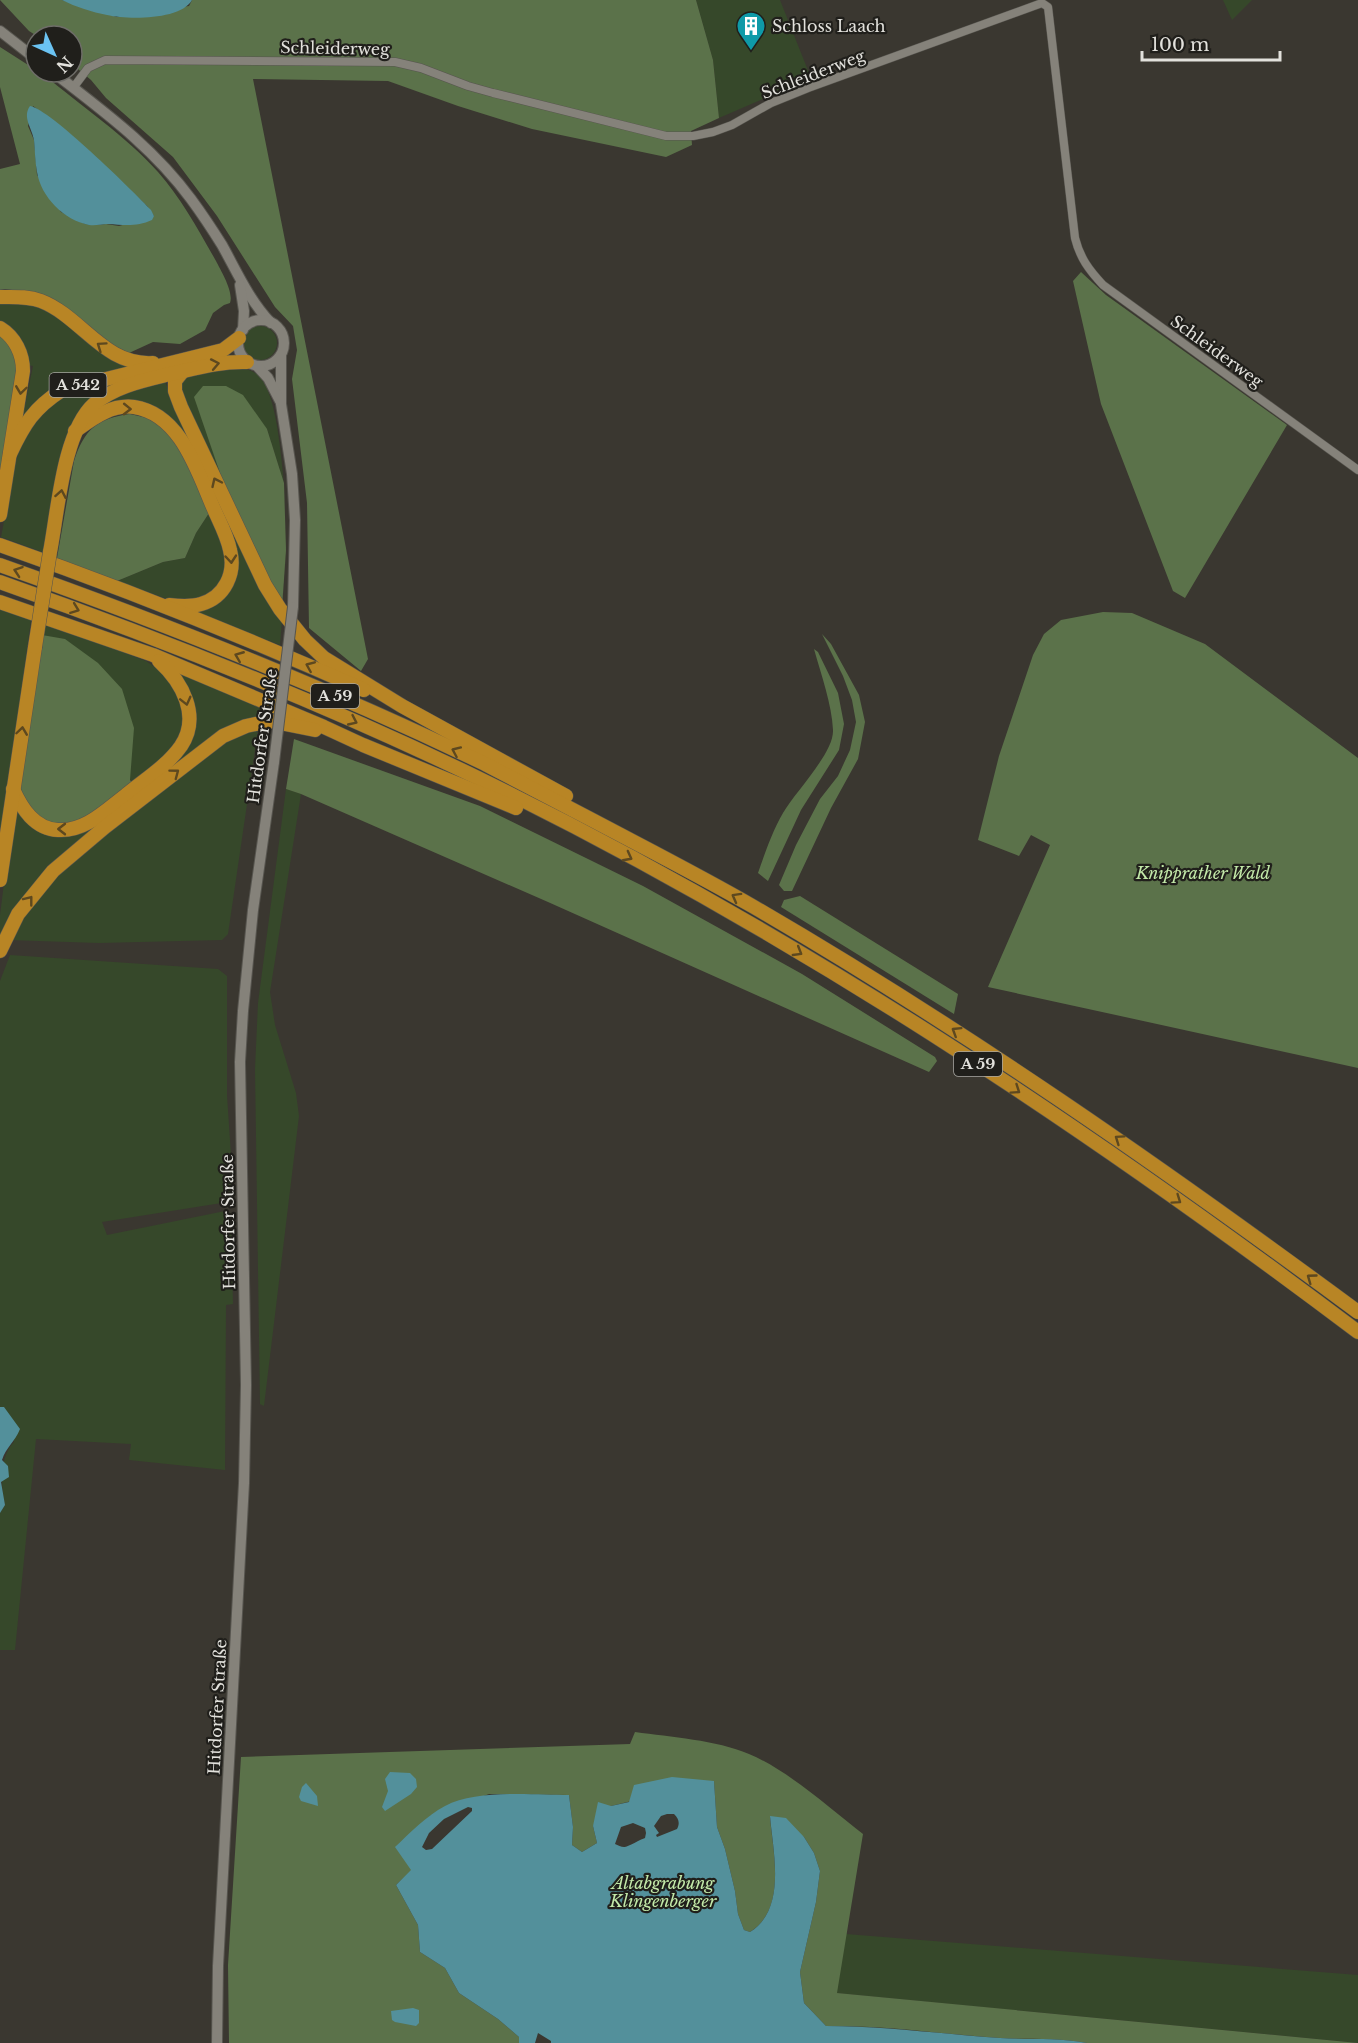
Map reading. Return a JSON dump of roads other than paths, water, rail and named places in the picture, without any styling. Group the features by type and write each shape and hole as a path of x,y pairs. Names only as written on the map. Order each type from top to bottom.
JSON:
{"highway":[{"path":"0,297 21,297 41,302 61,312 109,352 125,359 143,364 180,367 175,381 178,399 265,585 280,609 305,640 324,658 402,706 631,831 658,854"},
{"path":"0,328 16,344 23,362 10,454"},
{"name":"A 542","path":"0,880 50,552 69,448 75,431 86,413 103,398 138,382 223,350 241,334"},
{"name":"A 542","path":"0,515 10,454 22,429 33,412 62,390 180,367 214,363 252,364"},
{"path":"75,431 104,412 133,407 165,421 189,452 226,536 231,552 232,567 223,591 213,599 200,605 162,605"},
{"path":"0,545 162,605 402,706"},
{"name":"A 59","path":"0,565 183,633 316,688 484,764 753,906 996,1056 1114,1136 1358,1312"},
{"name":"A 59","path":"0,582 180,648 309,701 477,778 743,919 987,1070 1122,1161 1358,1332"},
{"path":"0,602 153,655 540,819 577,829"},
{"path":"14,789 23,808 40,826 58,830 78,828 94,820 164,765 182,745 188,726 188,703 179,683 153,655"},
{"path":"0,951 18,914 53,871 105,827 224,736 246,726 270,721 306,728 363,745"}],"main road":[{"path":"0,31 24,50"},
{"path":"68,84 138,139 172,176 214,232 257,307 281,333 284,340 281,355 271,364 252,364 240,351 244,311 239,279"},
{"path":"241,334 252,322 271,322"},
{"name":"Hitdorfer Straße","path":"217,2043 218,1966 244,1483 241,1052 247,959 293,607 295,520 292,474 281,404 281,355"},
{"name":"Hitdorfer Straße","path":"252,364 268,378 281,404"}],"street":[{"name":"Schleiderweg","path":"73,88 88,68 105,60 395,62 422,68 468,86 550,108 666,136 693,136 732,125 771,103 808,88 1042,3 1048,7 1075,238 1086,267 1103,285 1358,470"}],"water":[{"path":"62,0 192,0 186,7 166,15 140,18 101,14"},
{"path":"30,106 55,121 110,170 151,210 154,216 152,220 136,225 89,225 71,218 55,206 39,181 34,140 27,118"},
{"path":"0,1407 4,1407 20,1429 2,1460 8,1466 9,1477 1,1482 5,1505 0,1513"},
{"path":"390,1772 410,1773 416,1779 417,1787 411,1794 385,1811 382,1807 388,1791 385,1779"},
{"name":"Altabgrabung Klingenberger","path":"672,1777 714,1781 717,1827 725,1849 738,1914 744,1930 750,1932 762,1922 773,1895 775,1862 770,1816 786,1818 804,1837 814,1853 820,1871 816,1902 800,1972 804,2003 826,2026 1087,2043 551,2043 538,2033 535,2043 519,2043 519,2037 498,2019 459,1993 445,1968 420,1952 418,1925 396,1885 411,1870 395,1847 431,1815 458,1801 506,1794 569,1795 573,1827 572,1845 582,1852 597,1843 593,1826 598,1802 611,1806 629,1802 634,1785","holes":["468,1807 472,1808 472,1811 432,1849 426,1850 422,1847 429,1833 444,1819","674,1814 677,1818 679,1823 677,1829 657,1837 659,1833 654,1826 661,1816","633,1823 645,1828 645,1838 625,1847 615,1844 621,1827"]},
{"path":"306,1783 317,1796 318,1806 301,1801 299,1797"},
{"path":"413,2008 419,2010 419,2023 416,2026 392,2020 391,2011"}],"place":[{"name":"Schloss Laach","path":"751,52"}],"park label":[{"name":"Knipprather Wald","path":"1203,873"}]}
